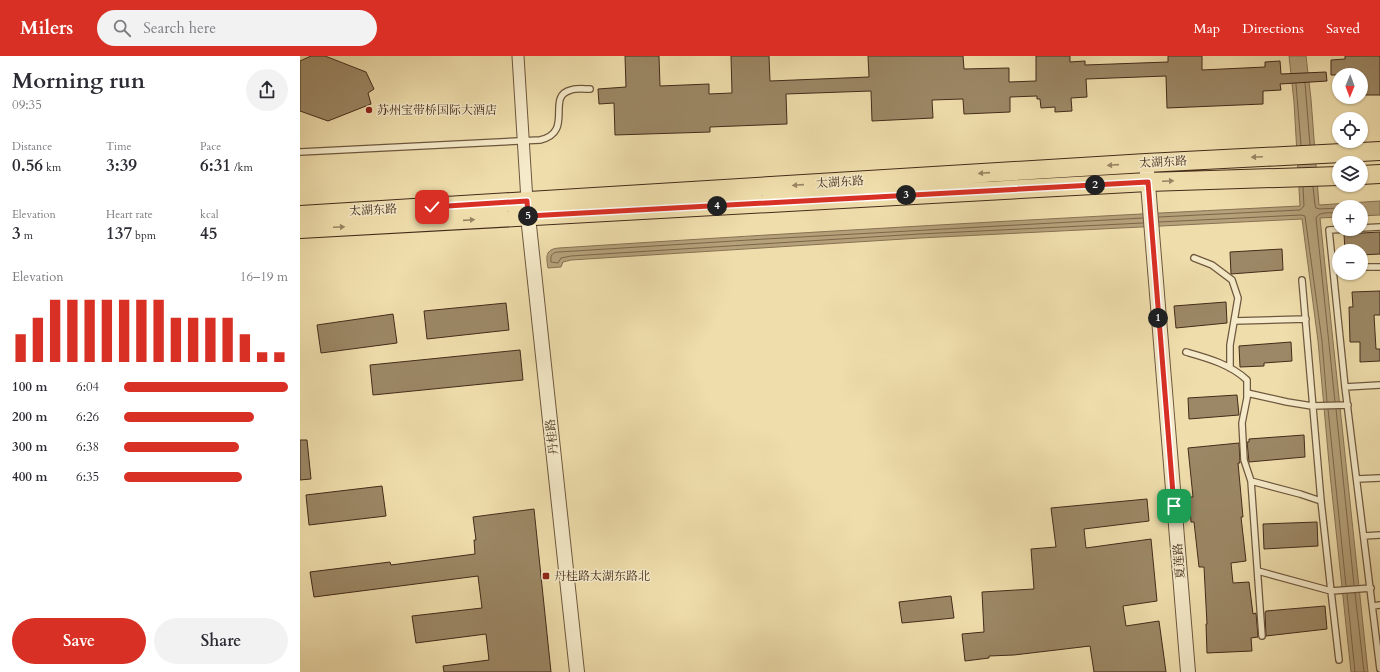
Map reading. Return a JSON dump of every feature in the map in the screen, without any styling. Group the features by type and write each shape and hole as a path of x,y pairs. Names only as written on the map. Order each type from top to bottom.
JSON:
{"main road":[{"name":"太湖东路","path":"300,229 432,223 527,209 1146,163 1380,151"},
{"path":"1368,175 1380,174"},
{"name":"太湖东路","path":"300,215 527,209 1148,182 1332,176"}],"street":[{"path":"518,56 527,209"},
{"name":"夏莲路","path":"1146,163 1188,672"},
{"name":"丹桂路","path":"527,209 577,672"}],"lane":[{"path":"300,152 540,140 554,135 558,128 559,100 564,93 570,90 590,89"},
{"path":"1368,228 1380,227"},
{"path":"1332,230 1329,230 1332,246"},
{"path":"1194,258 1212,265 1232,280 1238,298 1230,345 1230,368"},
{"path":"1368,267 1380,267"},
{"path":"1302,280 1321,501 1339,660"},
{"path":"1337,280 1345,405 1357,479 1380,669"},
{"path":"1234,321 1306,319"},
{"path":"1186,352 1210,359 1230,368 1238,372 1247,380 1247,393 1242,423 1244,460 1251,482 1262,636"},
{"path":"1345,387 1380,385"},
{"path":"1247,393 1312,406 1345,405"},
{"path":"1357,479 1380,478"},
{"path":"1251,482 1300,494 1321,501"},
{"path":"1364,536 1380,535"},
{"path":"1258,571 1331,591 1371,588"},
{"path":"1373,606 1380,605"}],"water":[{"path":"1289,56 1306,56 1311,99 1319,205 1332,204 1332,217 1320,218 1368,672 1351,672 1330,474 1318,341 1302,219 920,238 571,260 563,262 561,267 548,268 547,257 549,252 559,248 744,236 1300,206 1294,102"},
{"path":"1380,201 1380,215 1368,216 1368,202"}],"building":[{"path":"311,56 325,56 366,72 374,89 368,93 371,104 328,121 300,111 300,61"},
{"path":"625,56 659,56 660,86 709,84 709,94 732,93 731,56 769,56 770,81 869,77 868,56 963,56 964,69 1009,68 1009,82 1036,81 1036,56 1070,56 1070,62 1085,61 1085,65 1168,62 1168,56 1202,56 1202,70 1265,67 1265,62 1280,61 1281,74 1326,72 1327,81 1280,84 1281,90 1263,91 1263,104 1167,108 1166,76 1086,79 1087,97 1071,98 1072,111 1055,112 1055,107 1041,108 1040,99 1037,99 1037,96 1010,97 1010,112 964,114 963,99 932,100 933,118 872,121 871,91 786,94 787,124 710,127 710,132 615,135 614,103 599,104 598,89 626,87"},
{"path":"1345,56 1380,56 1380,95 1368,95 1368,68 1332,68 1331,75 1331,60 1345,59"},
{"path":"1380,232 1380,254 1368,255 1368,244 1345,244 1344,236 1368,236 1368,233"},
{"path":"1282,249 1283,270 1231,274 1230,252"},
{"path":"1380,291 1380,315 1374,315 1376,349 1380,349 1380,361 1360,362 1360,342 1350,342 1349,307 1353,307 1352,292"},
{"path":"1226,302 1227,323 1176,328 1174,306"},
{"path":"506,303 509,330 427,339 424,311"},
{"path":"393,314 397,343 321,353 317,325"},
{"path":"1291,342 1292,361 1264,363 1264,366 1240,367 1239,346"},
{"path":"520,350 523,380 373,395 370,365"},
{"path":"1237,395 1239,415 1189,419 1188,398"},
{"path":"1304,435 1305,457 1249,462 1247,442 1249,442 1249,439"},
{"path":"300,440 307,440 311,479 300,480"},
{"path":"1239,443 1240,463 1238,463 1243,517 1241,517 1246,561 1231,563 1233,583 1249,582 1253,614 1256,613 1258,637 1251,638 1252,651 1207,653 1204,567 1199,567 1194,522 1191,522 1189,497 1193,497 1188,448"},
{"path":"382,486 386,516 309,525 306,495"},
{"path":"1147,499 1149,521 1084,529 1086,548 1151,539 1157,601 1123,606 1126,626 1159,621 1166,672 1094,672 1090,646 1014,655 989,656 989,658 965,661 962,634 984,632 982,592 1034,589 1031,549 1056,547 1051,508"},
{"path":"534,509 551,672 444,672 443,666 489,660 486,634 416,643 412,616 482,608 478,576 314,597 310,572 390,562 391,565 475,554 474,540 476,540 473,517"},
{"path":"1317,522 1318,546 1264,549 1263,524"},
{"path":"951,596 954,618 902,623 899,602"},
{"path":"1325,606 1327,629 1266,636 1266,611"}],"place":[{"name":"苏州宝带桥国际大酒店","path":"369,110"},
{"name":"丹桂路太湖东路北","path":"546,576"}],"route":[{"path":"432,207 527,201 528,216 1148,182 1174,506"}]}
